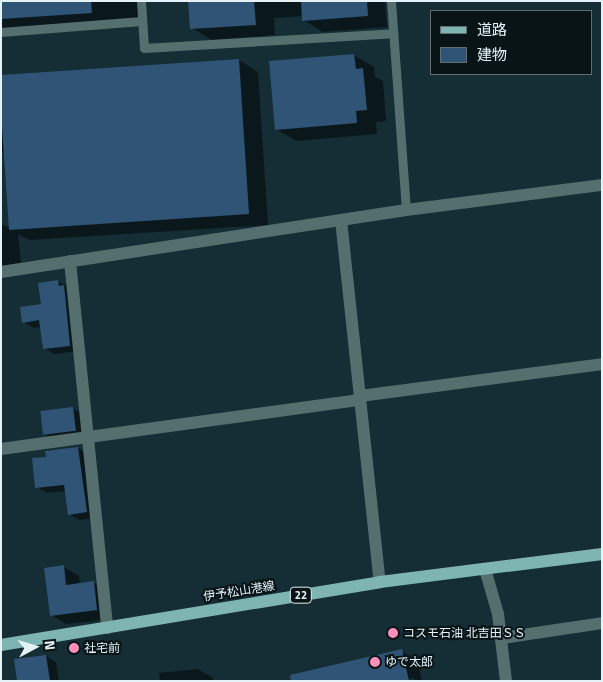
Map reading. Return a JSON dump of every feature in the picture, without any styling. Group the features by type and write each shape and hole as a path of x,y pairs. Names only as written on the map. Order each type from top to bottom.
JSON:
{"main road":[{"name":"伊予松山港線","path":"1,645 380,582 602,554"}],"street":[{"path":"1,272 406,210 602,185"},
{"path":"341,220 380,582"},
{"path":"70,261 107,628"},
{"path":"1,449 88,439 602,364"},
{"path":"485,569 498,614 506,681"},
{"path":"502,638 602,623"}],"lane":[{"path":"141,1 144,48 393,33"},
{"path":"391,1 406,210"},
{"path":"1,32 142,21"}],"building":[{"path":"1,1 91,1 92,13 1,19"},
{"path":"188,1 254,1 256,25 190,29"},
{"path":"301,1 367,1 368,16 302,21"},
{"path":"354,54 356,69 363,68 367,110 356,111 357,123 275,130 269,61"},
{"path":"239,59 249,214 9,230 1,112 1,75"},
{"path":"58,280 59,286 64,285 70,346 43,349 39,320 22,323 20,307 41,304 38,283"},
{"path":"73,407 76,431 43,435 40,411"},
{"path":"78,447 87,512 68,515 64,485 35,488 32,458 46,457 45,451"},
{"path":"64,565 66,585 94,581 97,610 50,616 44,568"},
{"name":"ゆで太郎","path":"402,649 409,681 291,681 290,675"},
{"path":"46,655 50,681 17,681 14,659"}],"place":[{"name":"コスモ石油 北吉田ＳＳ","path":"393,633"},
{"name":"社宅前","path":"74,648"},
{"name":"ゆで太郎","path":"375,662"}]}
